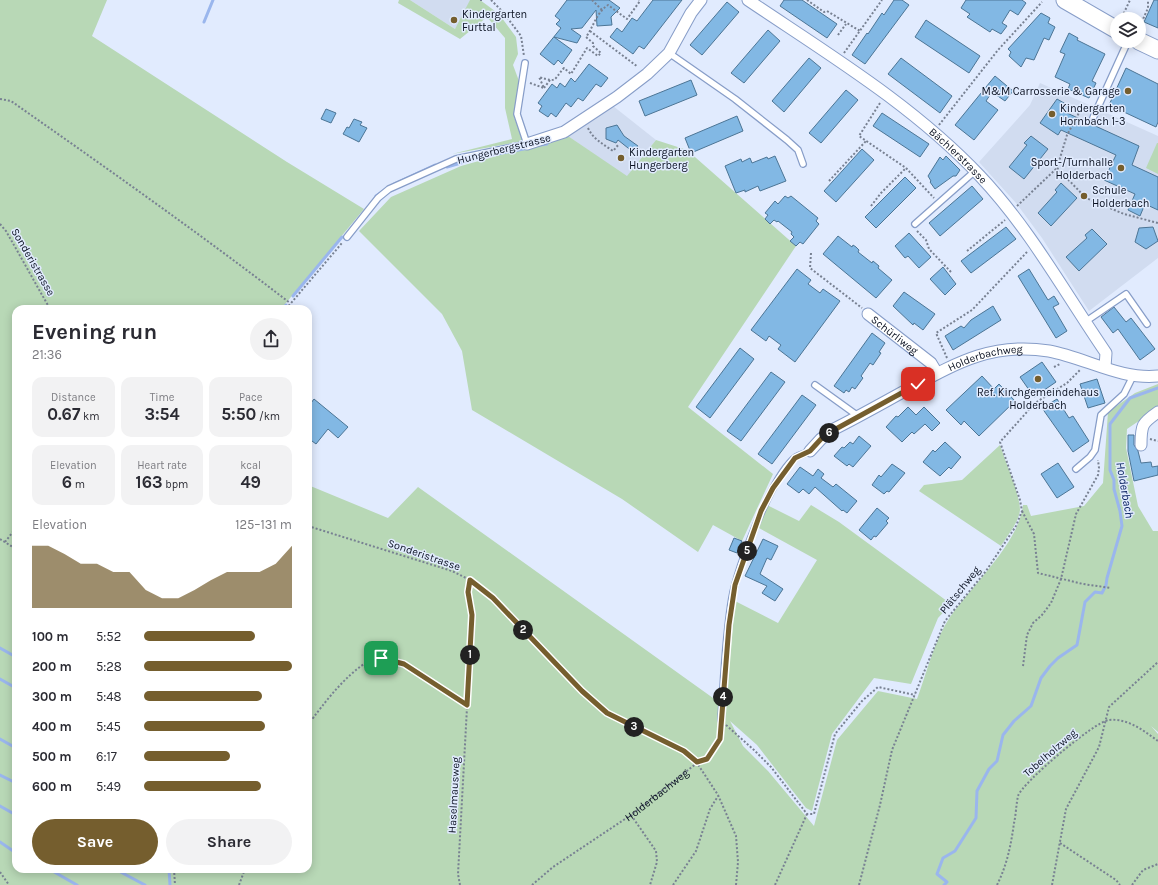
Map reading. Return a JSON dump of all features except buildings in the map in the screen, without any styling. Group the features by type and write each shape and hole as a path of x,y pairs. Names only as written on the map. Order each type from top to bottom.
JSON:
{"main road":[{"path":"1068,1 1110,20"},
{"path":"1146,40 1158,50"}],"street":[{"name":"Hungerbergstrasse","path":"527,144 564,132 617,97 669,53 691,13 701,0"},
{"name":"Bächlerstrasse","path":"752,3 907,110 975,171 1011,212 1034,243 1106,353 1105,367"},
{"name":"Schürliweg","path":"868,314 931,363 937,373"},
{"name":"Holderbachweg","path":"810,451 821,439 858,417 937,373 978,355 1020,349 1035,350 1068,355 1133,376 1158,376"},
{"path":"1141,444 1141,428 1146,420 1158,412"}],"lane":[{"path":"1093,118 1125,48"},
{"path":"669,53 735,99 788,140 798,150 803,164"},
{"path":"525,63 517,114 527,144"},
{"name":"Hungerbergstrasse","path":"347,237 378,198 389,189 456,160 527,144"},
{"path":"915,224 975,171"},
{"path":"1085,322 1126,294 1147,324"},
{"path":"1076,469 1090,457 1095,450 1101,415 1124,394 1133,376"},
{"path":"815,384 858,417"},
{"name":"Holderbachweg","path":"721,720 729,625 735,585 761,511 773,488 795,458 810,451"}],"path":[{"path":"491,0 503,12 521,36 525,63"},
{"path":"592,0 602,10"},
{"path":"544,88 550,80 558,77 564,68 571,74 587,48 598,56 601,53 586,37 594,26 594,21 602,10 608,5 627,19 640,1 639,0"},
{"path":"807,0 846,24 860,30"},
{"path":"842,56 882,0"},
{"path":"1125,12 1130,0"},
{"path":"1146,14 1148,0"},
{"path":"939,126 998,50 1042,2"},
{"path":"838,35 846,24"},
{"path":"590,31 641,69"},
{"path":"544,88 539,77 550,80"},
{"path":"523,81 544,88"},
{"path":"0,99 11,102 131,185 290,302"},
{"path":"880,104 859,136 906,168 935,200"},
{"path":"1022,202 1057,168 1067,135 1080,111"},
{"path":"583,120 590,134 613,151 620,144"},
{"path":"829,181 866,141"},
{"path":"871,206 881,193 906,168"},
{"path":"1057,168 1086,198 1124,214 1158,223"},
{"path":"967,251 991,230 1009,218"},
{"name":"Sonderistrasse","path":"0,224 6,231 48,305"},
{"path":"916,231 919,231 926,240 928,249 951,272"},
{"path":"288,305 347,237"},
{"path":"948,361 936,333 972,310 1028,251"},
{"path":"811,253 810,268 847,295 868,314"},
{"path":"1054,368 1062,363"},
{"path":"1082,365 1067,382 1035,403 1000,442 1020,500 1022,511 1034,534 1038,573 1110,588"},
{"path":"1023,666 1027,635 1033,623 1042,615 1051,603 1061,579 1076,514 1098,475 1099,468 1095,450"},
{"name":"Plätschweg","path":"858,885 880,805 892,750 945,621 986,571 1016,526 1022,511"},
{"name":"Sonderistrasse","path":"312,527 452,571 470,580 493,598 582,691 607,713 684,751 697,762 718,795 736,836 738,862 736,885"},
{"path":"5,542 12,533"},
{"path":"0,539 12,546"},
{"name":"Haselmausweg","path":"460,885 458,874 472,615 468,592 470,580"},
{"path":"312,719 330,694 368,662 381,658 404,664 467,705"},
{"path":"1052,885 1066,809 1099,747 1107,720 1109,707 1158,662"},
{"path":"807,814 814,814 835,734 862,701 878,687 915,694"},
{"path":"721,720 771,767 807,814"},
{"name":"Holderbachweg","path":"532,885 553,867 631,815 697,762 707,759 720,739 721,720"},
{"path":"1107,720 1120,721 1138,727 1158,742"},
{"name":"Tobelholzweg","path":"997,885 1008,860 1018,795 1034,777 1090,729 1107,720"},
{"path":"673,885 696,851 710,810 718,795"},
{"path":"775,885 807,814"},
{"path":"631,815 656,851 657,862 650,885"},
{"path":"1060,843 1116,880 1120,885"},
{"path":"1132,885 1143,870 1158,864"},
{"path":"0,872 10,885"},
{"path":"174,873 175,885"},
{"path":"239,885 244,873"}],"shaded area":[{"name":"Kindergarten Furttal","path":"410,0 475,0 455,29"},
{"name":"Schule Holderbach","path":"1040,83 1158,136 1158,258 1089,311 1042,238 1016,203 979,162 1030,105"},
{"name":"Kindergarten Hungerberg","path":"613,106 656,140 627,177 568,136"}],"green space":[{"path":"0,0 107,0 92,36 287,162 364,209 284,305 12,305 12,873 312,873 312,487 388,518 418,487 720,703 725,713 735,601 778,623 817,560 757,527 767,505 799,521 811,505 839,522 951,604 938,618 911,684 874,678 832,734 812,811 806,808 757,745 730,721 743,746 768,771 814,826 837,740 878,691 917,699 935,646 944,626 1004,549 1020,519 1023,505 1027,505 1031,516 1084,506 1103,483 1108,412 1135,393 1158,384 1158,408 1127,429 1126,448 1138,506 1153,531 1158,531 1158,732 1151,726 1158,734 1158,885 0,885"},
{"path":"399,0 410,0 455,29 470,0 480,0 499,14 516,37 518,54 513,65 519,81 514,117 523,141 452,154 512,139 505,108 505,38 487,17 460,39 398,3"},
{"path":"568,136 627,176 656,140 687,150 796,246 688,407 773,474 742,541 713,525 698,552 622,499 472,410 462,351 442,314 359,231 391,197 461,166"},
{"path":"1158,143 1158,174 1146,168"},
{"path":"1000,445 1015,487 1020,510 1015,524 1001,546 919,491 924,485 962,480"}],"waterway":[{"path":"204,22 213,0"},
{"path":"540,145 547,144"},
{"path":"491,155 529,148"},
{"path":"447,167 478,158"},
{"path":"394,184 435,165"},
{"path":"376,196 389,187"},
{"path":"293,296 342,237"},
{"name":"Holderbach","path":"944,885 947,882 937,874 943,858 955,851 976,818 977,791 989,769 997,761 1003,735 1014,721 1031,706 1041,678 1050,666 1058,658 1077,645 1085,602 1095,592 1102,593 1106,585 1122,526 1120,511 1114,489 1114,480 1110,470 1110,424 1130,398 1158,388"},
{"path":"0,648 12,655"},
{"path":"0,679 12,686"},
{"path":"0,739 12,746"},
{"path":"0,775 12,781"},
{"path":"0,806 12,813"},
{"path":"0,842 12,850"},
{"path":"56,873 77,885"},
{"path":"122,873 145,885"},
{"path":"169,873 170,885"}],"place":[{"name":"Kindergarten Furttal","path":"454,20"},
{"name":"M&M Carrosserie & Garage","path":"1128,91"},
{"name":"Kindergarten Hornbach 1-3","path":"1052,114"},
{"name":"Kindergarten Hungerberg","path":"621,158"},
{"name":"Sport-/Turnhalle Holderbach","path":"1121,168"},
{"name":"Schule Holderbach","path":"1084,196"},
{"name":"Ref. Kirchgemeindehaus Holderbach","path":"1038,379"}],"route":[{"path":"381,658 404,664 427,678 452,697 467,705 472,615 468,592 470,580 493,598 530,639 582,691 607,713 684,751 697,762 707,759 720,739 729,625 735,585 761,511 773,488 795,458 810,451 821,439 834,430 918,384"}]}
